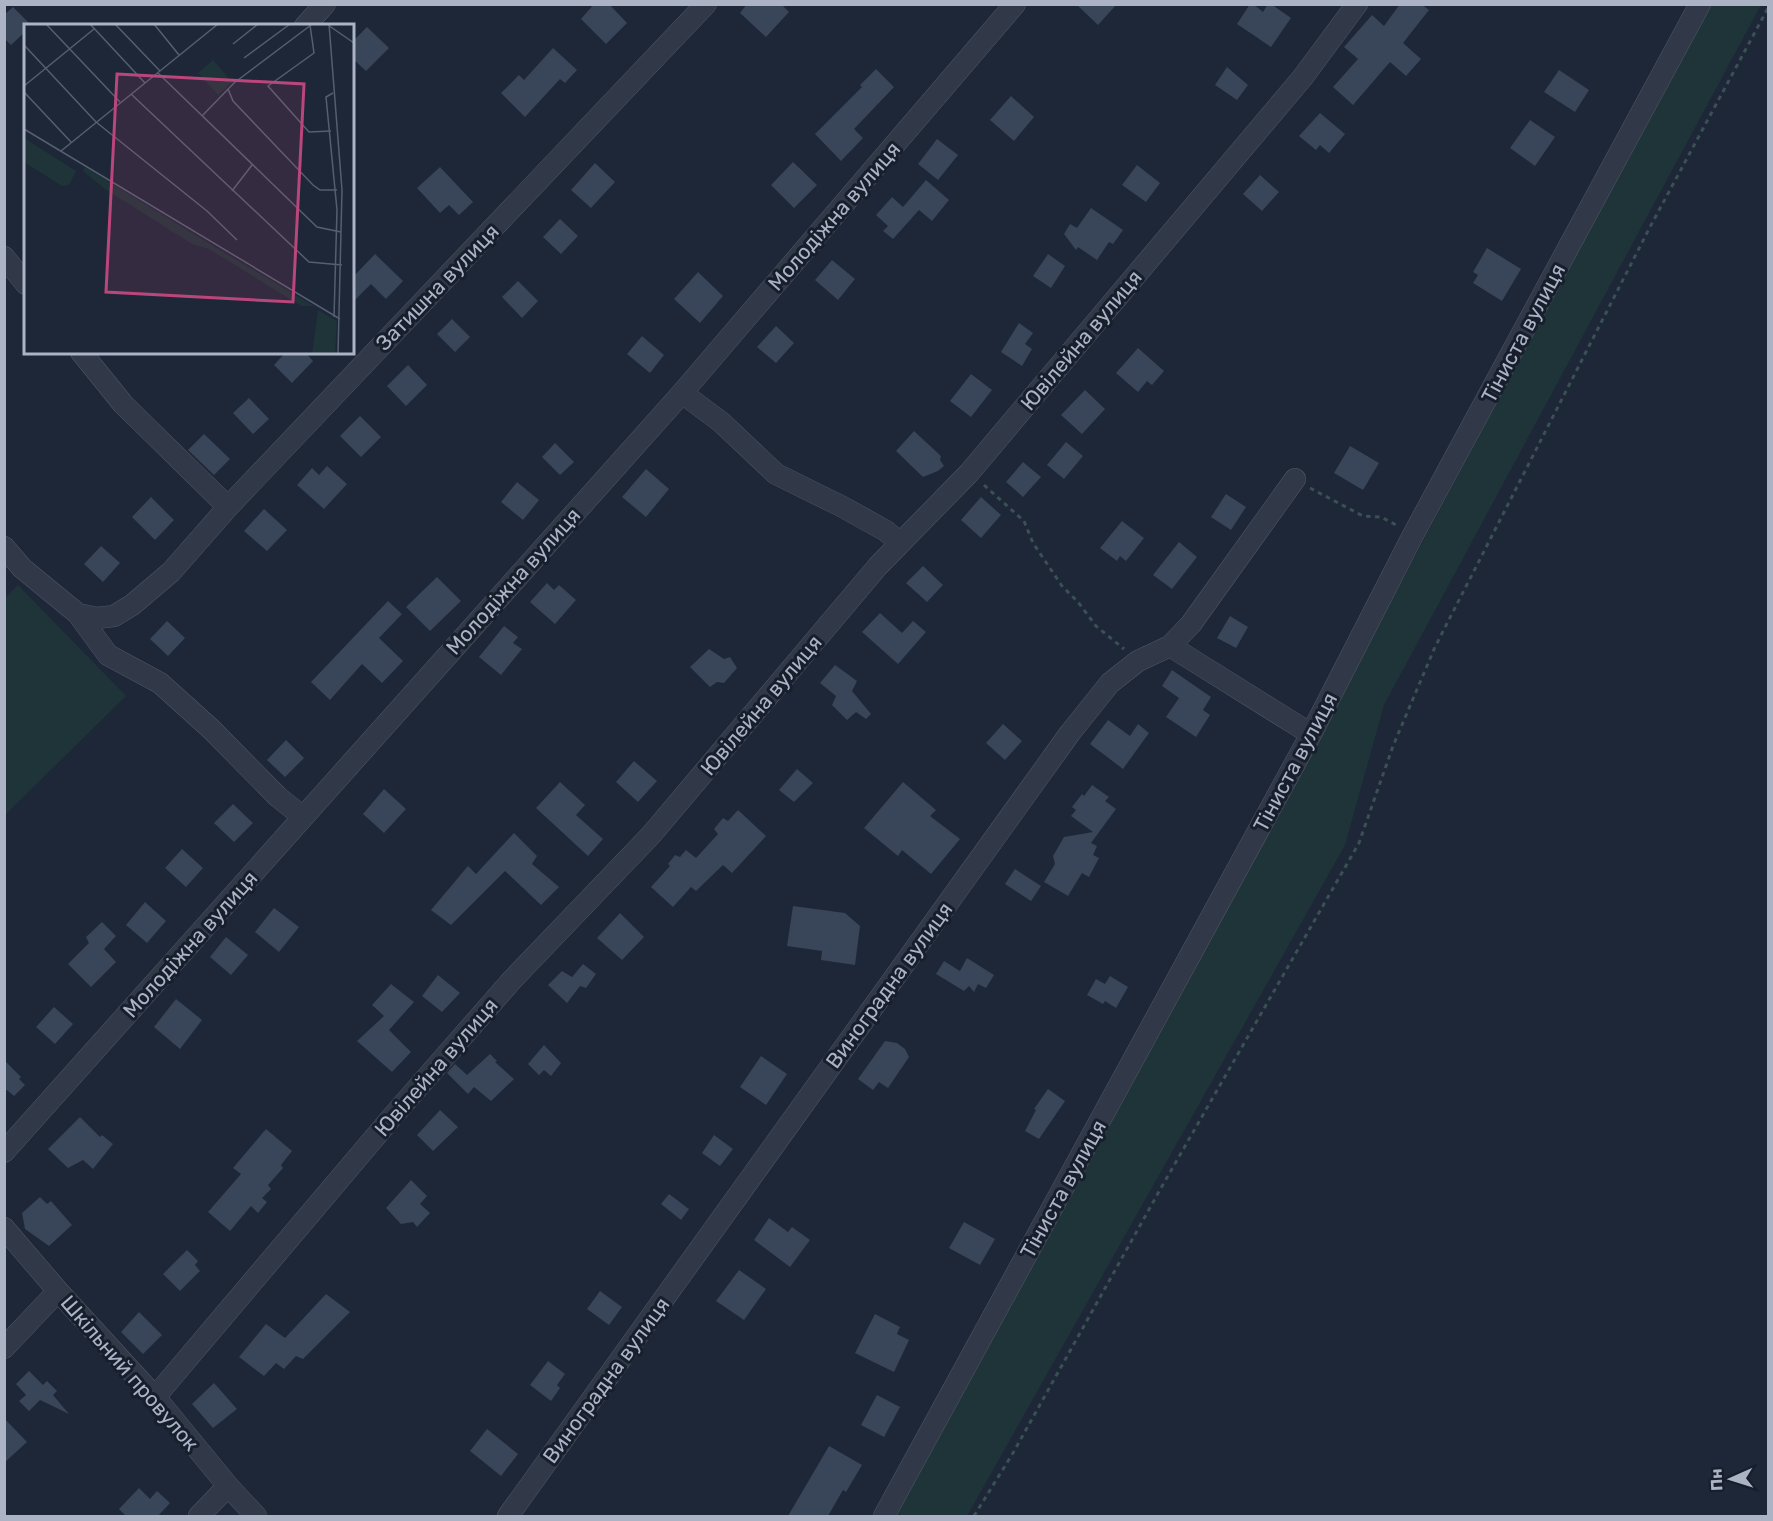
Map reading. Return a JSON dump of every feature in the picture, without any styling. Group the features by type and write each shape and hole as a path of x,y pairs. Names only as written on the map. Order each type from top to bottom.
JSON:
{"street":[{"path":"307,24 325,4"},
{"name":"Затишна вулиця","path":"114,616 132,605 171,572 228,507 706,4"},
{"name":"Молодіжна вулиця","path":"4,1152 682,393 1015,4"},
{"name":"Ювілейна вулиця","path":"155,1397 392,1117 512,981 651,835 878,567 969,472 1303,77 1357,4"},
{"name":"Тіниста вулиця","path":"884,1516 1311,734 1413,535 1700,4"},
{"path":"4,257 24,282"},
{"path":"83,354 123,404 228,507"},
{"path":"682,393 721,422 776,474 886,531 900,543"},
{"name":"Виноградна вулиця","path":"508,1516 1070,733 1110,683 1138,661 1170,646 1191,624 1295,479"},
{"path":"4,547 22,568 78,614 108,655 160,683 211,729 278,797 303,817"},
{"path":"78,614 97,618 114,616"},
{"path":"102,648 107,629 114,616"},
{"path":"1170,646 1311,734"},
{"name":"Шкільний провулок","path":"4,1228 155,1397 228,1486 256,1516"},
{"path":"4,1348 58,1291"},
{"path":"200,1516 228,1486"}],"path":[{"path":"974,1516 1014,1453 1161,1188 1359,843 1393,747 1435,647 1650,227 1768,8"},
{"path":"969,472 1024,521 1033,543 1062,585 1096,626 1138,661"},
{"path":"1295,479 1363,516 1381,517 1413,535"}],"green space":[{"path":"1708,5 1761,5 1384,705 1345,845 967,1516 895,1516 1319,737"},
{"path":"18,585 126,696 5,815 5,598"}],"building":[{"path":"594,4 609,4 627,23 606,44 581,19"},
{"path":"747,4 781,4 789,12 766,37 740,13"},
{"path":"1076,4 1117,4 1098,25"},
{"path":"1250,4 1263,12 1268,4 1271,4 1291,18 1271,47 1237,24"},
{"path":"1400,4 1421,4 1429,10 1403,43 1421,59 1406,76 1390,62 1353,105 1333,87 1358,59 1344,47 1372,15 1384,26"},
{"path":"13,7 30,24 24,24 24,33 11,45 4,38 4,15"},
{"path":"367,27 389,48 366,71 354,60 354,40"},
{"path":"553,48 577,70 565,83 560,79 525,117 501,93 519,75 524,80"},
{"path":"1227,67 1248,85 1237,100 1215,85"},
{"path":"876,69 894,87 854,129 863,138 841,161 815,134 862,87 860,85"},
{"path":"1559,70 1589,90 1575,112 1544,92"},
{"path":"1011,96 1034,117 1014,141 990,120"},
{"path":"1320,113 1345,134 1329,153 1320,145 1316,150 1299,136"},
{"path":"1530,120 1555,137 1535,166 1510,148"},
{"path":"937,139 958,155 938,180 918,164"},
{"path":"793,162 817,185 794,208 771,185"},
{"path":"595,163 615,182 591,208 571,190"},
{"path":"1137,165 1160,183 1146,202 1122,185"},
{"path":"440,167 473,202 459,215 449,205 440,213 417,188"},
{"path":"1260,175 1279,192 1262,211 1243,194"},
{"path":"926,180 949,200 932,221 919,210 893,239 883,231 888,226 876,215 892,197 903,207"},
{"path":"1091,208 1123,230 1113,244 1109,242 1097,260 1078,247 1076,250 1064,234 1070,224 1077,228"},
{"path":"560,219 578,236 561,254 543,237"},
{"path":"1487,248 1521,269 1502,301 1473,283 1478,275 1473,272"},
{"path":"375,254 403,281 386,299 371,284 354,301 354,276"},
{"path":"1048,254 1065,266 1051,288 1033,276"},
{"path":"832,260 855,279 838,300 815,280"},
{"path":"698,272 723,296 700,323 674,299"},
{"path":"518,281 538,301 522,318 502,297"},
{"path":"452,319 470,337 455,352 437,334"},
{"path":"1019,323 1033,333 1025,344 1032,349 1022,366 1001,352"},
{"path":"776,326 794,343 776,363 757,347"},
{"path":"642,336 664,355 650,373 627,354"},
{"path":"1138,348 1164,371 1152,385 1147,381 1138,392 1116,373"},
{"path":"284,354 307,354 313,361 292,383 274,365"},
{"path":"408,365 427,385 406,406 387,386"},
{"path":"971,374 992,390 971,417 950,401"},
{"path":"1085,390 1105,409 1082,434 1061,415"},
{"path":"249,398 269,419 253,434 233,413"},
{"path":"360,416 381,437 361,457 340,436"},
{"path":"914,431 941,456 940,460 944,466 923,477 896,451"},
{"path":"204,434 230,459 214,475 188,450"},
{"path":"1066,442 1083,456 1064,479 1047,465"},
{"path":"555,443 574,462 560,475 542,457"},
{"path":"1350,446 1379,463 1363,490 1334,473"},
{"path":"1023,462 1041,477 1023,497 1006,482"},
{"path":"327,466 347,484 324,509 297,485 312,468 319,475"},
{"path":"646,469 669,489 646,517 622,497"},
{"path":"517,482 539,500 523,520 501,502"},
{"path":"1226,494 1246,507 1231,530 1211,517"},
{"path":"151,497 174,520 155,540 132,517"},
{"path":"981,497 1001,515 981,538 961,520"},
{"path":"264,509 287,530 267,551 244,531"},
{"path":"1122,521 1144,538 1126,561 1120,556 1117,561 1100,548"},
{"path":"1179,542 1197,557 1172,589 1153,575"},
{"path":"101,546 120,563 103,582 84,564"},
{"path":"923,566 943,585 927,602 906,583"},
{"path":"437,577 461,601 430,631 406,607"},
{"path":"547,583 554,590 559,585 576,600 555,624 530,602"},
{"path":"388,601 402,614 379,638 403,661 382,683 362,664 330,700 311,682"},
{"path":"880,613 902,633 913,621 926,632 898,664 862,632"},
{"path":"1230,616 1248,627 1236,648 1217,638"},
{"path":"167,621 185,638 168,656 150,639"},
{"path":"504,626 518,637 513,643 522,649 501,675 479,657"},
{"path":"709,649 724,659 730,657 737,668 724,683 717,682 710,687 690,667"},
{"path":"835,665 857,681 852,691 871,714 866,719 856,712 847,720 832,705 836,696 820,683"},
{"path":"1172,670 1211,697 1203,710 1210,715 1196,737 1166,717 1179,698 1162,686"},
{"path":"1108,720 1130,736 1138,724 1149,733 1123,769 1090,744"},
{"path":"1003,724 1022,741 1005,760 986,743"},
{"path":"286,740 304,758 285,777 267,760"},
{"path":"634,761 657,781 638,802 616,782"},
{"path":"797,769 813,783 794,802 779,790"},
{"path":"560,782 585,805 576,815 603,839 588,856 536,808"},
{"path":"903,782 936,810 930,816 960,839 931,874 902,850 898,856 864,828"},
{"path":"1092,785 1109,797 1105,801 1116,809 1091,843 1097,846 1093,855 1099,858 1089,877 1082,873 1068,896 1044,882 1055,864 1053,856 1064,837 1093,832 1071,816 1076,810 1072,807"},
{"path":"384,789 406,809 384,833 363,814"},
{"path":"233,804 253,823 234,842 214,823"},
{"path":"738,810 766,836 732,873 723,865 696,891 691,887 673,907 651,887 670,866 668,864 675,855 680,857 686,850 696,858 718,834 714,829 723,818 728,821"},
{"path":"514,833 537,856 532,864 559,887 541,905 505,871 451,925 431,910 468,866 476,874"},
{"path":"182,849 203,868 186,887 165,868"},
{"path":"1015,869 1041,886 1031,901 1005,884"},
{"path":"145,902 166,921 147,943 126,925"},
{"path":"793,906 845,913 860,926 855,965 821,960 822,951 787,946"},
{"path":"274,908 299,927 279,952 255,932"},
{"path":"620,913 644,937 622,960 597,938"},
{"path":"102,922 116,936 104,949 116,962 91,987 68,964 89,943 86,937"},
{"path":"226,937 248,955 231,975 210,957"},
{"path":"967,958 994,975 986,988 978,984 974,992 969,986 964,991 936,974 944,961 960,971"},
{"path":"583,964 596,974 586,988 580,986 567,1003 548,985 562,971 572,977"},
{"path":"438,975 460,993 442,1012 422,996"},
{"path":"1110,976 1128,987 1116,1008 1105,1001 1103,1004 1087,995 1096,979 1105,984"},
{"path":"391,984 414,1002 389,1030 411,1052 392,1072 357,1041 384,1016 372,1005"},
{"path":"176,999 202,1020 180,1049 154,1027"},
{"path":"54,1007 73,1024 55,1044 36,1027"},
{"path":"885,1041 897,1043 905,1049 909,1057 888,1088 879,1082 873,1090 858,1079"},
{"path":"544,1045 561,1063 551,1076 544,1070 539,1075 528,1064"},
{"path":"490,1054 497,1061 495,1062 514,1079 491,1101 474,1087 468,1094 447,1073 455,1064 467,1075"},
{"path":"761,1056 787,1074 766,1105 740,1087"},
{"path":"4,1060 21,1077 19,1079 25,1085 14,1096 7,1090 4,1092"},
{"path":"1048,1089 1065,1101 1039,1139 1025,1131 1036,1110 1034,1109"},
{"path":"440,1110 458,1127 433,1151 417,1135"},
{"path":"80,1117 100,1137 102,1135 113,1144 93,1169 83,1160 68,1168 48,1149"},
{"path":"266,1129 292,1151 281,1165 283,1168 268,1185 271,1189 262,1198 267,1202 258,1213 251,1206 230,1231 208,1212 241,1174 233,1168"},
{"path":"714,1135 733,1149 720,1166 702,1153"},
{"path":"411,1180 427,1196 420,1204 430,1213 417,1227 413,1222 401,1224 386,1208"},
{"path":"669,1194 689,1209 681,1220 661,1204"},
{"path":"40,1197 47,1204 51,1201 72,1225 49,1246 25,1229 22,1213"},
{"path":"769,1218 788,1232 792,1227 810,1240 790,1267 754,1240"},
{"path":"964,1222 995,1239 980,1265 949,1248"},
{"path":"187,1250 198,1261 195,1265 200,1271 180,1291 163,1274"},
{"path":"739,1270 766,1289 744,1320 716,1301"},
{"path":"600,1291 622,1307 609,1325 587,1309"},
{"path":"326,1294 350,1312 303,1359 296,1356 284,1369 276,1363 264,1376 239,1357 266,1324 285,1338"},
{"path":"139,1312 162,1335 143,1354 121,1332"},
{"path":"875,1314 900,1327 897,1334 909,1340 894,1372 855,1353"},
{"path":"548,1361 565,1374 557,1385 560,1388 551,1401 530,1385"},
{"path":"29,1371 43,1385 47,1381 57,1391 53,1395 69,1414 40,1400 29,1411 19,1401 26,1395 16,1384"},
{"path":"214,1383 237,1409 213,1428 192,1404"},
{"path":"877,1395 900,1407 884,1437 861,1425"},
{"path":"4,1418 27,1442 4,1463"},
{"path":"487,1429 518,1454 501,1476 470,1451"},
{"path":"829,1446 862,1465 846,1492 843,1490 828,1516 788,1516"},
{"path":"139,1488 150,1499 157,1491 170,1503 158,1516 126,1516 119,1509"}]}
